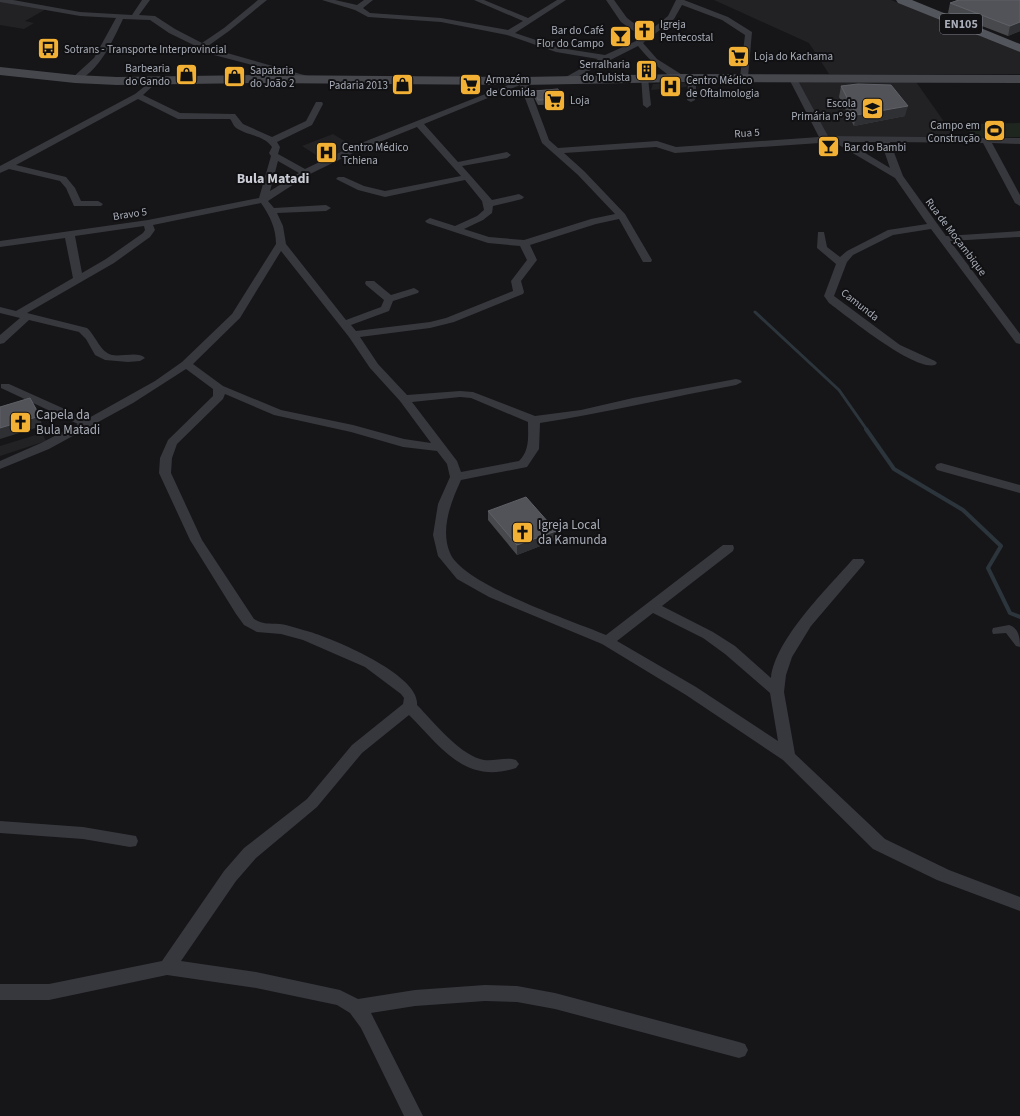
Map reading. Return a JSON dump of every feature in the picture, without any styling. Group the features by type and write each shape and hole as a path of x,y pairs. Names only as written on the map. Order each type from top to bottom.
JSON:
{"main road":[{"name":"EN105","path":"902,0 1020,48"},
{"path":"0,71 75,79 154,81 314,78 523,81 744,77 1020,79"}],"street":[{"path":"0,0 80,14 152,18 172,31 202,46 236,59 314,78"},
{"path":"134,17 146,0"},
{"path":"202,46 218,38 240,21 263,0"},
{"path":"326,0 358,8 365,14 427,18 509,33 559,50 606,58"},
{"path":"358,8 369,0"},
{"path":"478,0 529,21"},
{"path":"509,33 562,0"},
{"path":"610,0 624,20 647,37"},
{"path":"567,80 606,58 639,43 671,17 680,1 712,13 749,34 744,77"},
{"path":"75,79 86,72 102,54 121,16"},
{"path":"639,43 654,60 687,78 693,94 691,100"},
{"path":"792,77 825,139"},
{"path":"644,78 647,105"},
{"path":"4,168 138,96 154,81"},
{"path":"263,200 305,173 354,149 523,81 545,141 581,173 622,216 647,260"},
{"path":"138,96 178,116 232,116 241,126 271,141 276,147 273,152 275,156 263,200"},
{"path":"271,141 309,123 318,104"},
{"path":"419,123 487,200 489,211 480,218 454,230"},
{"name":"Rua 5","path":"556,151 657,144 675,150 825,139 1020,141"},
{"path":"836,139 898,176"},
{"name":"Rua de Moçambique","path":"885,140 898,176 932,226 1020,341"},
{"path":"986,140 1020,203"},
{"path":"275,156 305,173"},
{"path":"456,165 507,156"},
{"path":"4,168 63,179 68,183 76,197 77,204 98,204"},
{"path":"341,179 368,191 385,194 467,178"},
{"path":"488,204 519,197"},
{"path":"0,465 45,446 86,422 129,401 159,383 186,364 236,316 281,244 282,231 271,210 263,200"},
{"name":"Bravo 5","path":"0,244 70,236 148,223 263,200"},
{"path":"271,210 326,208"},
{"path":"430,221 488,240 524,243 551,236 594,221 622,216"},
{"path":"0,341 23,315 78,279 110,261 147,235 150,230 148,223"},
{"name":"Camunda","path":"931,363 896,346 833,301 829,296 841,263 850,254 891,232 932,226"},
{"path":"820,234 822,248 841,263"},
{"path":"942,239 1020,234"},
{"path":"70,236 78,279"},
{"path":"353,335 430,325 450,320 519,292 516,281 532,260 524,243"},
{"path":"281,244 345,324 374,366 404,399 453,464 456,477 444,504 439,535 444,556 462,576 494,594 606,642 691,691 788,756 837,806 879,844 943,875 1020,904"},
{"path":"370,283 389,299"},
{"path":"389,299 414,291"},
{"path":"345,324 385,309 389,299"},
{"path":"0,310 83,330 94,339 96,348 104,357 120,360 140,358"},
{"path":"186,364 219,388 278,413 353,429 403,443 441,448"},
{"path":"404,399 460,394 474,395 534,420 581,413 633,401 736,382"},
{"path":"5,386 86,422"},
{"path":"167,967 230,876 250,853 312,803 357,749 401,716 410,706 411,698 406,690 370,663 307,636 281,630 262,629 249,622 196,540 165,473 166,458 172,444 219,397 219,388"},
{"path":"456,477 514,466 526,461 533,452 534,420"},
{"path":"941,467 1020,489"},
{"path":"606,642 728,548"},
{"path":"788,756 777,691 781,668 790,646 809,620 858,562"},
{"path":"652,607 708,635 730,650 777,691"},
{"path":"997,631 1009,629 1020,643"},
{"path":"410,706 458,755 479,766 511,764"},
{"path":"0,827 83,834 130,841"},
{"path":"0,992 49,992 167,967 256,980 340,998 356,1007 367,1022 414,1116"},
{"path":"356,1007 415,998 486,994 517,994 555,1001 739,1050"}],"shaded area":[{"path":"714,0 891,0 1020,52 1020,74 829,74 809,43"},
{"path":"0,1 48,8 25,21 34,23 24,29 0,25"},
{"name":"Escola Primária nº 99","path":"792,77 914,79 957,140 825,139"},
{"name":"Centro Médico de Oftalmologia","path":"689,82 686,87 651,90 653,84"},
{"name":"Campo em Construção","path":"1020,123 1020,137 971,137 967,124"},
{"name":"Centro Médico Tchiena","path":"333,134 353,146 324,160 302,146"},
{"path":"42,433 46,441 0,456 0,446"}],"building":[{"path":"959,0 1020,0 1020,22 1010,26 950,3"},
{"path":"858,84 891,85 908,106 856,115 841,86"},
{"path":"558,89 563,99 538,100 534,91"},
{"path":"30,398 40,416 0,428 0,407"},
{"name":"Igreja Local da Kamunda","path":"526,497 556,531 517,545 488,511"}],"waterway":[{"path":"755,312 839,390 867,430"},
{"path":"866,429 894,469 963,510 1001,546 988,568 1010,613 1020,617"}],"place":[{"name":"Igreja Pentecostal","path":"644,30"},
{"name":"Bar do Café Flor do Campo","path":"620,36"},
{"name":"Sotrans - Transporte Interprovincial","path":"48,49"},
{"name":"Loja do Kachama","path":"738,56"},
{"name":"Serralharia do Tubista","path":"646,70"},
{"name":"Barbearia do Gando","path":"186,74"},
{"name":"Sapataria do João 2","path":"235,76"},
{"name":"Padaria 2013","path":"403,85"},
{"name":"Armazém de Comida","path":"470,85"},
{"name":"Centro Médico de Oftalmologia","path":"670,86"},
{"name":"Loja","path":"554,100"},
{"name":"Escola Primária nº 99","path":"872,109"},
{"name":"Campo em Construção","path":"995,131"},
{"name":"Bar do Bambi","path":"829,147"},
{"name":"Centro Médico Tchiena","path":"326,153"},
{"name":"Capela da Bula Matadi","path":"20,422"},
{"name":"Igreja Local da Kamunda","path":"523,532"}],"district":[{"name":"Bula Matadi","path":"273,179"}]}
